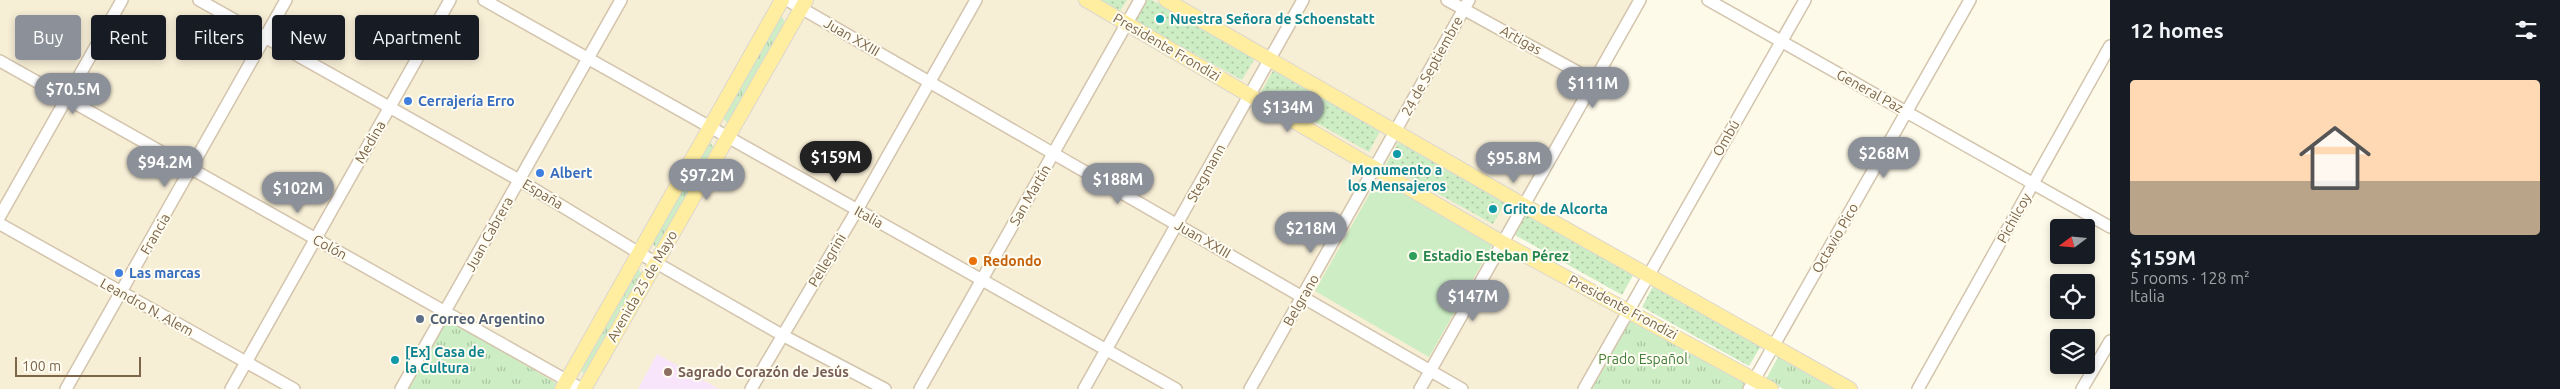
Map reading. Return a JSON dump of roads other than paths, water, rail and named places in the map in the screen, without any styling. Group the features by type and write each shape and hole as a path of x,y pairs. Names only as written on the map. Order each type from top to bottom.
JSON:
{"main road":[{"name":"Avenida 25 de Mayo","path":"564,385 782,0"},
{"name":"Presidente Frondizi","path":"1086,0 1376,167 1503,243 1628,310 1752,384 1771,389"},
{"path":"1166,0 1525,206 1850,389"},
{"name":"Avenida 25 de Mayo","path":"583,389 804,4"}],"street":[{"path":"0,216 122,0"},
{"name":"España","path":"199,0 519,180 782,335 886,389"},
{"name":"Francia","path":"66,389 286,0"},
{"name":"Medina","path":"230,389 450,0"},
{"name":"Italia","path":"484,0 1176,389"},
{"name":"Juan Cabrera","path":"401,389 621,0"},
{"name":"Juan XXIII","path":"787,0 804,4 930,82 1462,389"},
{"name":"Pellegrini","path":"752,389 857,210 976,0"},
{"name":"San Martín","path":"920,389 1140,0"},
{"name":"Stegmann","path":"1084,389 1304,0"},
{"name":"Artigas","path":"1447,0 1467,5 1594,81"},
{"path":"1420,389 1640,0"},
{"name":"General Paz","path":"1708,0 2110,227"},
{"name":"Ombú","path":"1584,389 1804,0"},
{"name":"Octavio Pico","path":"1752,384 1970,0"},
{"name":"24 de Septiembre","path":"1396,132 1467,5"},
{"name":"Pichilcoy","path":"1918,389 2110,46"},
{"name":"Colón","path":"0,61 445,312 564,385 583,389"},
{"name":"Belgrano","path":"1250,389 1396,132"},
{"name":"Leandro N. Alem","path":"0,224 294,389"},
{"path":"2082,389 2110,341"}],"place":[{"name":"Nuestra Señora de Schoenstatt","path":"1160,19"},
{"name":"Cerrajería Erro","path":"408,101"},
{"name":"Monumento a los Mensajeros","path":"1397,154"},
{"name":"Albert","path":"540,173"},
{"name":"Grito de Alcorta","path":"1493,209"},
{"name":"Estadio Esteban Pérez","path":"1413,256"},
{"name":"Redondo","path":"973,261"},
{"name":"Las marcas","path":"119,273"},
{"name":"Correo Argentino","path":"420,319"},
{"name":"[Ex] Casa de la Cultura","path":"395,360"},
{"name":"Sagrado Corazón de Jesús","path":"668,372"}],"park label":[{"name":"Prado Español","path":"1643,359"}]}
